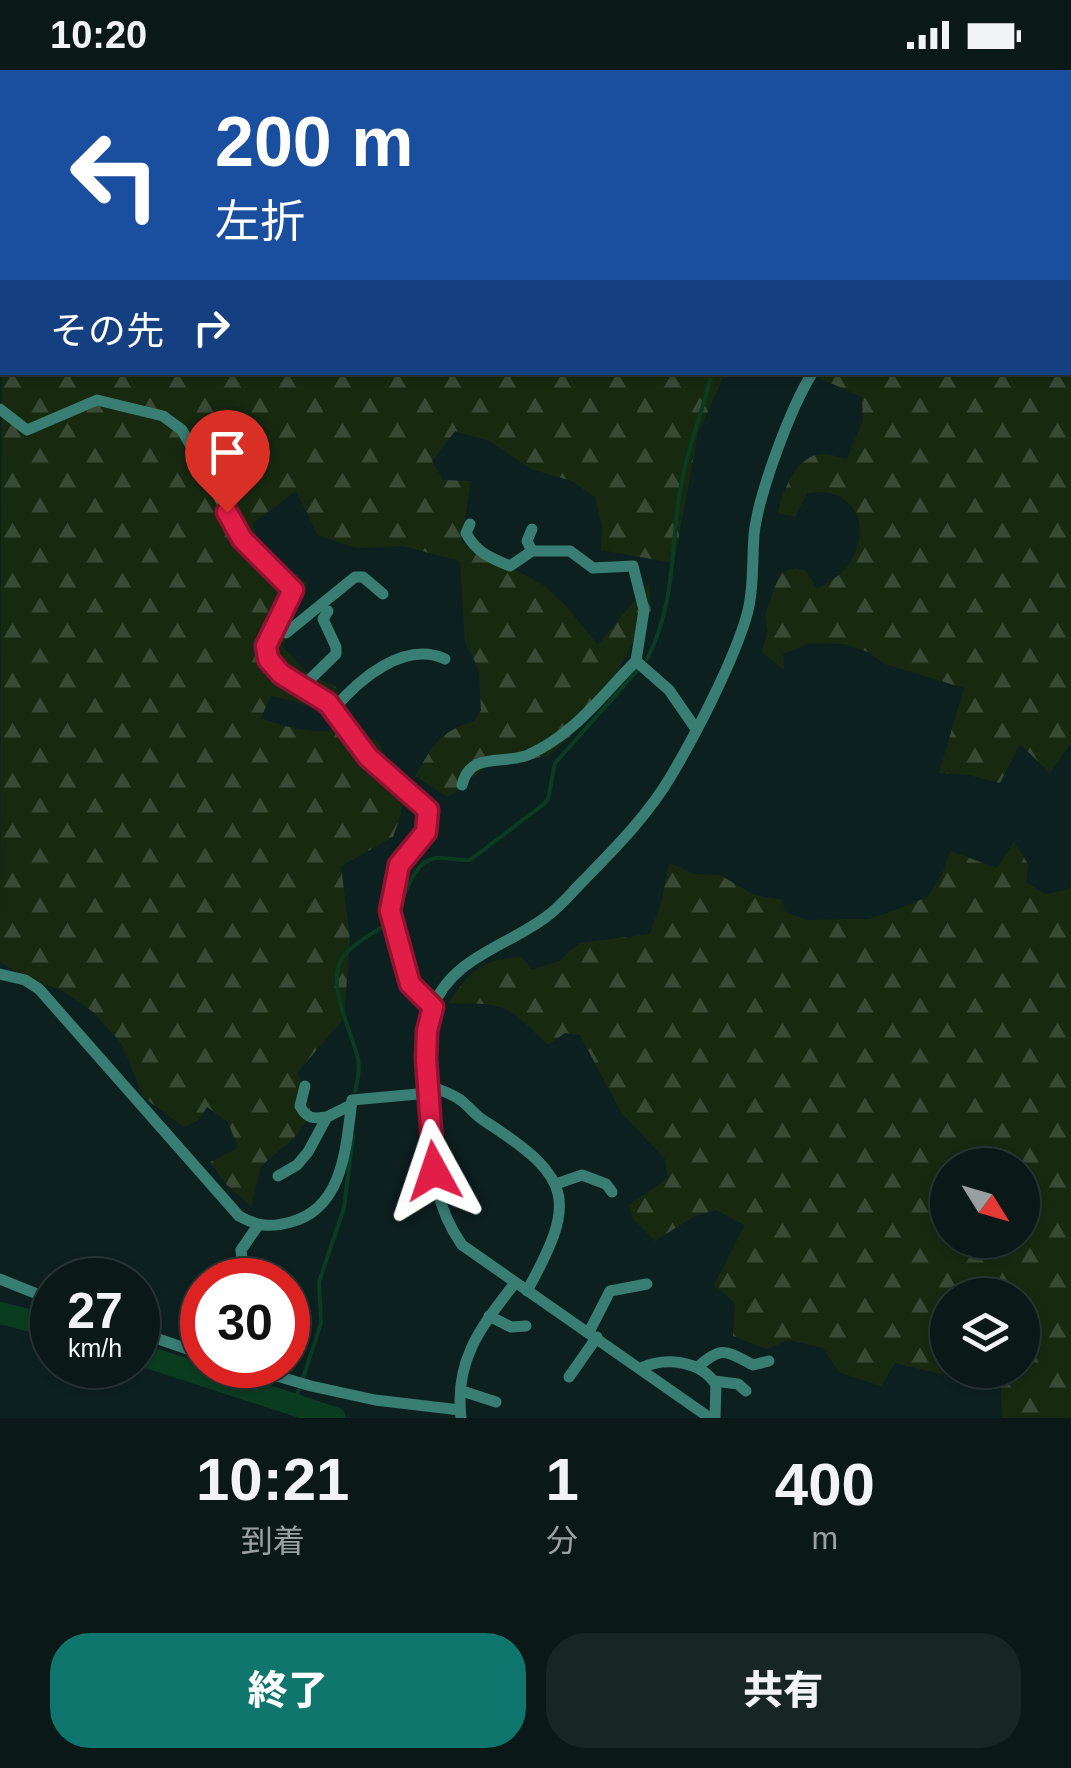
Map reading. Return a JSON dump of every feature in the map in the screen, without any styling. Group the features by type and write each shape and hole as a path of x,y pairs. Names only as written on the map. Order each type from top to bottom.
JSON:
{"street":[{"path":"713,1418 462,1245 448,1225 438,1197 430,1146 427,1031 433,1007 450,979 473,957 509,942 549,915 637,825 672,776 748,615 754,531 764,490 798,395 811,375"},
{"path":"0,409 26,430 97,400 164,416 182,430 242,539 293,590 266,646 268,659 281,674 328,703 368,757 428,810 426,832 399,865 390,911 410,984 433,1007"},
{"path":"462,785 473,766 484,760 512,760 531,754 581,721 636,661 644,610 633,566 592,568 570,551 532,551 510,566 472,545 466,533 470,524"},
{"path":"532,528 528,541 532,551"},
{"path":"275,627 286,633 355,577 363,576 382,594"},
{"path":"301,688 336,654 322,619 328,610"},
{"path":"333,710 344,696 395,658 417,653 446,659"},
{"path":"636,661 669,690 696,729"},
{"path":"0,974 25,980 39,990 239,1216 258,1226 288,1223 314,1214 329,1199 337,1178 352,1100 429,1089 460,1098 552,1177 560,1192 560,1224 527,1291"},
{"path":"304,1086 300,1106 313,1119 351,1105"},
{"path":"278,1176 308,1152 326,1117"},
{"path":"556,1184 582,1175 606,1184 612,1192"},
{"path":"241,1258 240,1250 258,1226"},
{"path":"0,1279 30,1291"},
{"path":"310,1384 461,1415 464,1366 473,1340 515,1283"},
{"path":"569,1377 593,1335 610,1290 647,1284"},
{"path":"489,1316 511,1327 526,1326"},
{"path":"698,1367 712,1354 728,1351 753,1365 769,1361"},
{"path":"641,1368 658,1360 698,1367 714,1381 738,1384 746,1391"},
{"path":"713,1418 714,1381"},
{"path":"462,1391 496,1402"}],"green space":[{"path":"2,375 724,375 698,433 674,563 601,550 602,525 595,497 572,481 531,469 489,441 455,431 432,461 443,480 471,481 461,542 542,584 598,645 649,583 651,610 613,679 580,728 550,755 487,766 448,797 415,776 438,741 475,721 481,710 479,670 465,642 460,561 403,546 356,548 318,535 296,491 253,523 257,540 306,583 283,647 309,675 335,686 347,708 331,713 271,695 261,718 317,731 350,725 378,742 404,789 393,837 341,866 350,940 344,1018 297,1073 311,1114 295,1137 261,1166 251,1206 227,1185 210,1162 238,1148 228,1122 207,1107 199,1120 184,1127 143,1097 122,1044 93,1012 62,990 34,982 0,962"},
{"path":"1071,375 1071,743 1050,773 1020,744 1000,783 939,773 964,688 885,664 868,652 845,644 810,643 783,654 784,670 762,652 768,630 765,615 780,573 795,568 806,571 817,589 846,568 858,543 858,518 845,500 835,495 807,493 795,517 778,513 787,485 799,467 814,455 847,459 863,420 862,397 819,378"},
{"path":"1014,842 1028,864 1026,882 1046,894 1071,886 1071,1418 1002,1418 1001,1388 1040,1388 1040,1278 930,1278 930,1371 895,1363 881,1386 839,1372 823,1348 788,1340 767,1349 733,1336 735,1303 714,1285 745,1225 716,1210 693,1217 655,1241 632,1218 629,1205 668,1178 665,1159 621,1112 580,1035 565,1033 548,1045 504,1009 448,1003 471,974 496,960 522,957 532,970 559,961 580,943 650,934 669,863 694,874 720,875 754,895 783,900 784,911 806,920 869,919 927,897 942,875 950,851 997,868"}],"waterway":[{"path":"647,659 668,595 681,485 711,375"},
{"path":"397,912 411,879 428,860 470,860 544,804 555,763 637,671"},
{"path":"355,1091 358,1059 337,990 337,976 347,952 386,924"},
{"path":"310,1357 321,1323 319,1282 344,1208 353,1136"},
{"path":"0,1313 30,1320"},
{"path":"160,1361 335,1418"},
{"path":"294,1405 299,1388"}],"route":[{"path":"227,512 242,539 293,590 266,646 268,659 281,674 328,703 368,757 428,810 426,832 399,865 390,911 410,984 433,1007 426,1059 434,1171"}]}
